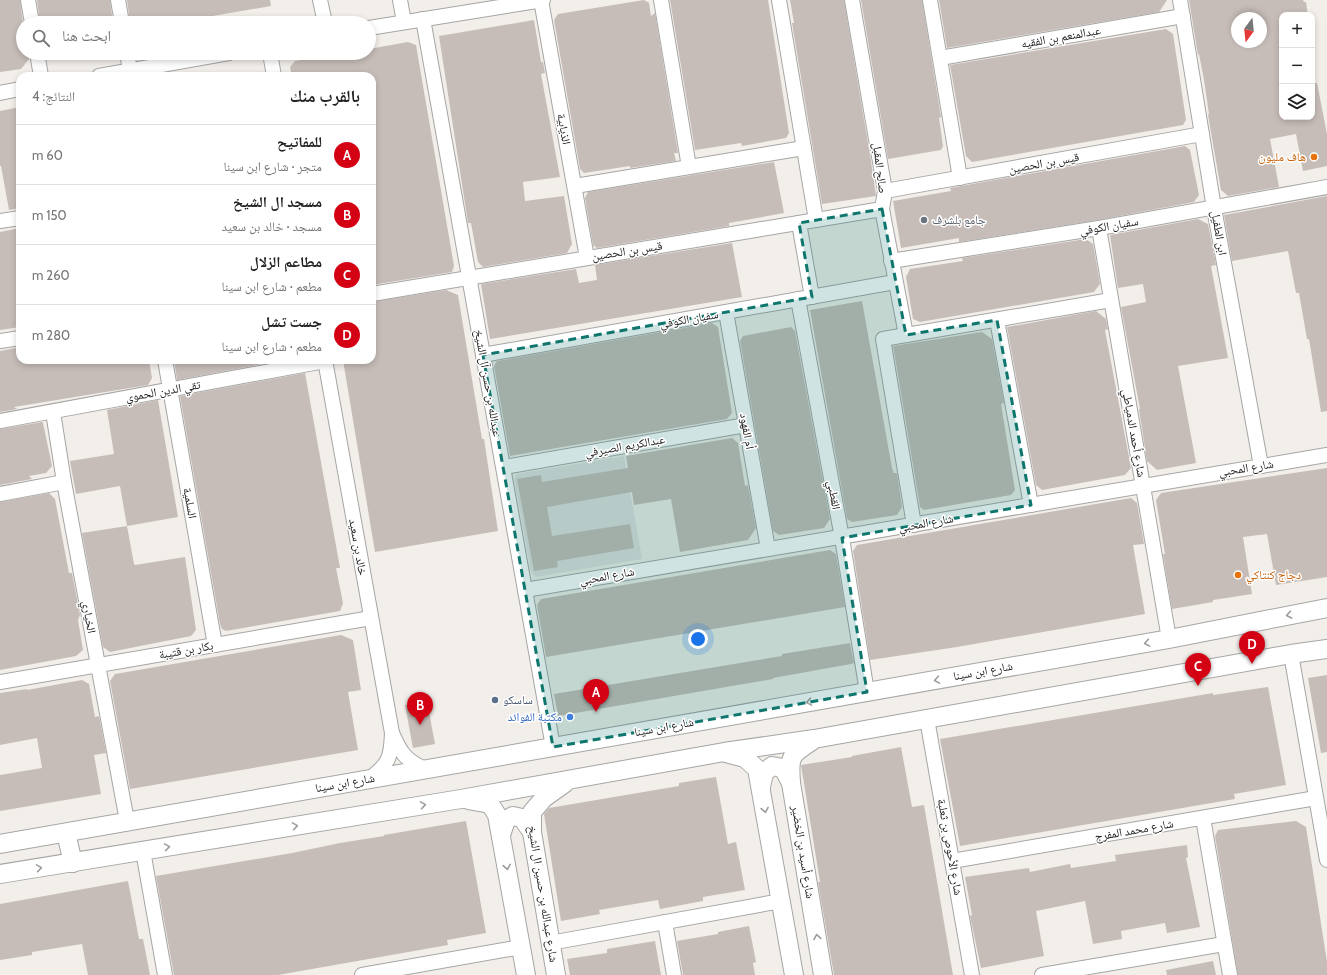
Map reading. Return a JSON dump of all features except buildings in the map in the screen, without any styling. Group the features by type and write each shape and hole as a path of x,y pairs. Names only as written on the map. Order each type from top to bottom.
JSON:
{"street":[{"path":"28,0 31,16"},
{"path":"118,0 121,16"},
{"path":"320,0 323,16"},
{"path":"400,0 404,22"},
{"path":"376,27 422,20 493,4 542,0"},
{"name":"الذيابية","path":"542,0 587,258"},
{"path":"661,0 689,167"},
{"path":"779,0 816,220"},
{"name":"صالح المقبل","path":"852,0 885,191 882,209 906,335"},
{"path":"930,0 960,178"},
{"name":"ابن الطفيل","path":"1180,0 1214,208 1261,466"},
{"name":"عبدالمنعم بن الفقيه","path":"940,58 1182,16"},
{"name":"عبدالله بن حسن آل الشيخ","path":"422,20 504,467 553,747"},
{"path":"38,60 40,72"},
{"path":"128,60 130,70"},
{"path":"123,72 188,60"},
{"path":"271,60 273,72"},
{"path":"0,93 16,90"},
{"name":"قيس بن الحصين","path":"885,191 1202,134"},
{"path":"574,186 804,148"},
{"name":"سفيان الكوفي","path":"891,261 1099,228 1327,187"},
{"name":"قيس بن الحصين","path":"376,293 882,209"},
{"path":"0,221 16,219"},
{"name":"القطبي","path":"799,223 805,298 867,692"},
{"name":"شارع أحمد الدمياطي","path":"1099,228 1169,639"},
{"name":"سفيان الكوفي","path":"483,355 895,282"},
{"path":"914,525 883,339 1111,300"},
{"name":"أم الفهود","path":"726,312 768,549"},
{"path":"997,320 1031,505"},
{"path":"0,341 16,339"},
{"name":"السلمية","path":"166,364 215,645"},
{"name":"تقي الدين الحموي","path":"0,421 308,364"},
{"name":"خالد بن سعيد","path":"326,364 392,733 392,748 388,760 382,770 369,779"},
{"name":"الخياري","path":"53,412 64,482 127,821"},
{"name":"عبدالكريم الصيرفي","path":"504,467 746,425"},
{"name":"شارع المحبي","path":"525,590 842,538 1143,485 1327,455"},
{"path":"0,494 64,482"},
{"name":"شارع ابن سينا","path":"0,844 1169,639 1327,608"},
{"name":"بكار بن قتيبة","path":"0,682 371,618"},
{"path":"0,874 461,799 724,752 814,739 1291,654 1327,649"},
{"path":"1291,654 1327,860"},
{"name":"شارع الأحوص بن ثعلبة","path":"927,719 972,975"},
{"name":"خالد بن سعيد","path":"392,733 406,757 413,764 425,769"},
{"name":"شارع أسيد بن الخضير","path":"814,739 794,753 790,766 791,783 823,975"},
{"path":"724,752 745,758 757,769 794,975"},
{"path":"761,787 764,773 772,766 782,768 791,783"},
{"name":"شارع عبدالله بن حسين ال الشيخ","path":"556,975 532,832 532,812 544,798 568,780"},
{"name":"شارع محمد المفرج","path":"952,861 1316,798"},
{"path":"461,799 490,804 497,815 526,975"},
{"path":"501,834 506,820 513,816 522,818 532,832"},
{"path":"1203,818 1230,975"},
{"path":"66,833 73,863"},
{"path":"143,851 165,975"},
{"path":"550,943 781,901"},
{"path":"665,922 674,975"},
{"path":"1042,975 1224,944"},
{"path":"371,974 521,947"}],"highlighted area":[{"path":"882,209 906,335 997,320 1031,505 842,538 867,692 553,747 483,355 812,297 799,223"}],"shaded area":[{"path":"624,456 642,559 536,577 531,572 514,479 517,474"}],"place":[{"name":"هاف مليون","path":"1314,157"},
{"name":"جامع بلشرف","path":"924,220"},
{"name":"دجاج كنتاكي","path":"1238,575"},
{"name":"جست تشل","path":"1252,664"},
{"name":"مطاعم الزلال","path":"1198,686"},
{"name":"ساسكو","path":"495,700"},
{"name":"للمفاتيح","path":"596,712"},
{"name":"مكتبة الفوائد","path":"570,717"},
{"name":"مسجد ال الشيخ","path":"420,725"}]}
